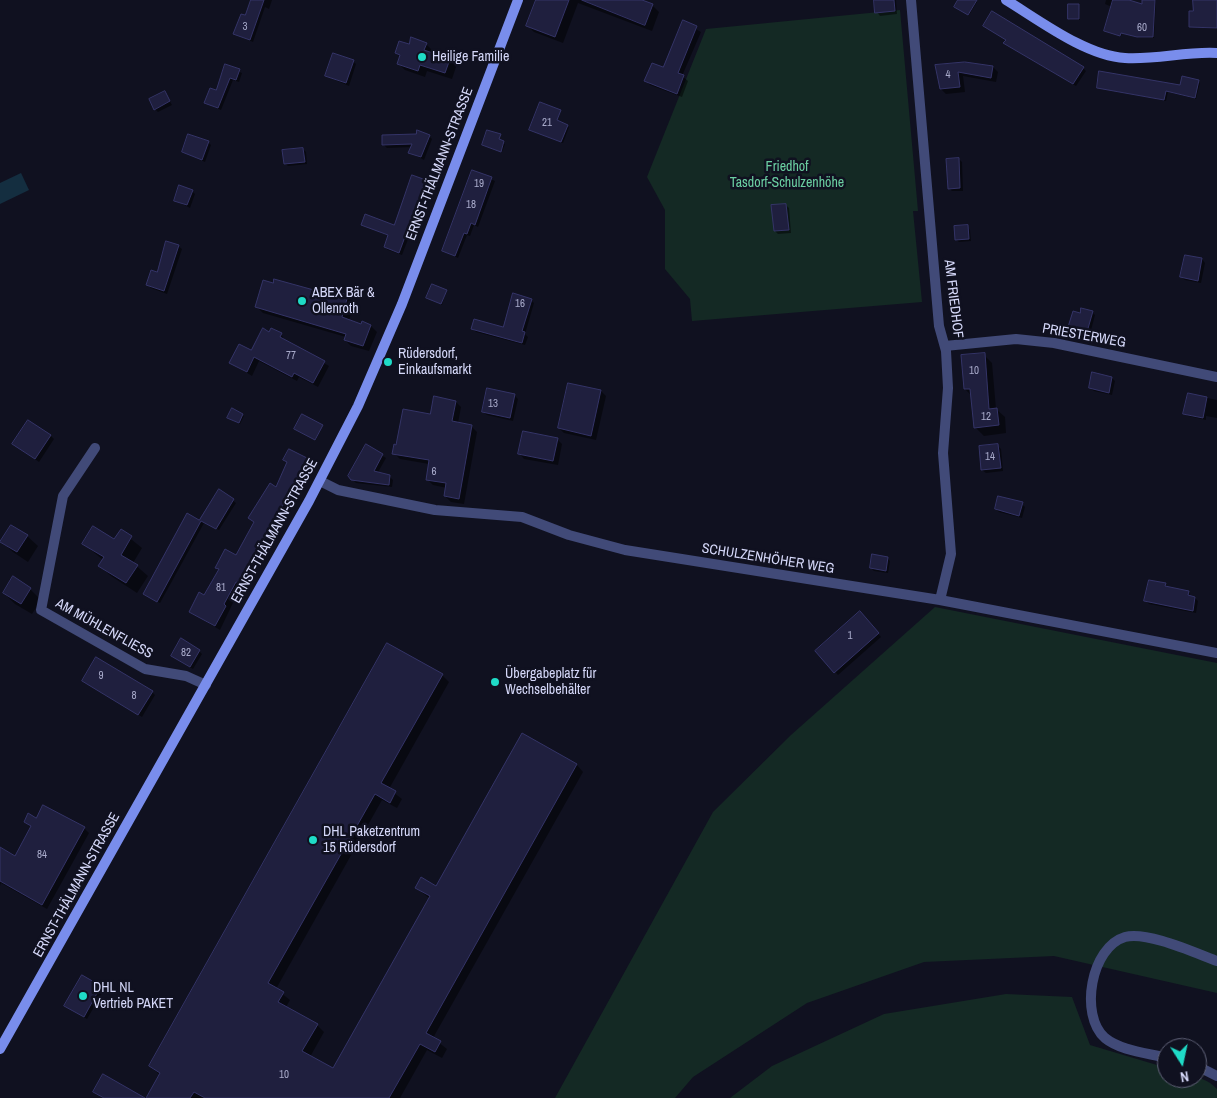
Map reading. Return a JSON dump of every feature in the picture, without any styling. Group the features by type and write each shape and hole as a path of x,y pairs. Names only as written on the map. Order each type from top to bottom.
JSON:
{"main road":[{"name":"ERNST-THÄLMANN-STRASSE","path":"0,1049 320,481 358,406 399,311 518,0"},
{"path":"1006,0 1087,48 1123,58 1149,59 1217,53"}],"street":[{"name":"AM FRIEDHOF","path":"911,0 940,326 945,346 948,388 943,453 952,554 940,600"},
{"name":"PRIESTERWEG","path":"945,346 1016,339 1054,343 1217,377"},
{"name":"AM MÜHLENFLIESS","path":"95,448 63,496 41,610 145,669 186,676 206,685"},
{"name":"SCHULZENHÖHER WEG","path":"320,481 338,490 435,510 522,517 569,535 625,550 940,600 1217,653"},
{"path":"1157,1056 1122,1047 1106,1039 1099,1031 1093,1020 1090,1002 1093,982 1102,955 1111,944 1126,937 1144,937 1217,961"}],"green space":[{"name":"Friedhof Tasdorf-Schulzenhöhe","path":"900,10 918,211 913,211 922,302 692,321 690,299 665,269 665,210 647,177 706,29"},
{"path":"935,607 1217,663 1217,993 1054,956 924,962 807,1003 693,1077 675,1098 555,1098 713,812 791,735"},
{"path":"1006,994 1072,997 1090,1045 1157,1065 1157,1088 1207,1088 1207,1082 1217,1089 1217,1098 730,1098 772,1066 884,1014"}],"water":[{"path":"21,173 29,190 0,204 0,183"}],"building":[{"path":"251,0 264,0 250,40 233,34 241,14 245,15"},
{"path":"536,0 569,0 555,37 526,26"},
{"path":"582,0 642,0 653,4 645,25"},
{"path":"874,0 894,0 895,11 875,13"},
{"path":"958,0 977,0 968,15 954,7"},
{"path":"1113,0 1129,0 1142,4 1142,0 1155,0 1153,37 1137,37 1121,33 1120,36 1104,31"},
{"path":"1193,0 1217,0 1217,28 1189,27 1189,11 1193,11"},
{"path":"1068,4 1079,4 1079,19 1068,19"},
{"path":"992,11 1084,67 1073,84 1003,43 1006,40 983,26"},
{"path":"683,20 697,26 678,73 684,75 677,94 644,81 652,63 663,67"},
{"name":"Heilige Familie","path":"411,37 427,43 424,50 450,59 445,73 420,65 418,71 397,64 400,55 395,53 399,41 409,44"},
{"path":"333,53 354,60 346,83 325,76"},
{"path":"965,62 993,66 991,78 958,72 960,87 940,89 935,65"},
{"path":"225,64 240,69 236,80 230,78 218,108 204,103 210,88 216,90"},
{"path":"1099,71 1180,85 1182,76 1199,80 1195,98 1166,91 1164,100 1097,88"},
{"path":"165,91 170,101 154,110 149,99"},
{"path":"540,102 561,110 557,120 568,125 561,142 529,130"},
{"path":"417,130 430,135 421,157 408,153 412,144 382,145 382,135 416,134"},
{"path":"487,130 501,134 499,139 504,141 501,152 482,145"},
{"path":"188,134 209,141 202,160 182,152"},
{"path":"303,148 305,162 284,164 282,150"},
{"path":"959,158 960,188 948,189 946,159"},
{"path":"472,170 492,177 475,225 471,223 467,234 464,233 455,256 442,251"},
{"path":"412,175 426,180 399,253 384,247 388,235 361,225 365,214 394,225"},
{"path":"179,185 193,190 187,205 174,201"},
{"path":"786,204 789,230 774,231 771,205"},
{"path":"968,225 969,239 955,240 954,226"},
{"path":"166,241 179,245 164,291 146,285 151,270 157,272"},
{"path":"1185,255 1202,258 1198,281 1180,277"},
{"name":"ABEX Bär & Ollenroth","path":"274,279 321,292 322,288 348,295 342,317 361,324 362,321 371,325 363,346 344,340 346,334 255,307 263,280 273,283"},
{"path":"432,284 447,290 441,304 426,298"},
{"path":"513,293 532,299 522,331 525,332 522,343 471,329 474,319 503,327"},
{"path":"1081,308 1093,311 1087,332 1068,327 1073,311 1080,313"},
{"path":"263,328 269,332 271,328 282,333 280,337 325,361 313,383 294,373 292,377 254,357 247,372 229,363 239,344 251,350"},
{"path":"985,353 989,409 997,408 999,425 974,428 970,389 964,389 961,355"},
{"path":"1092,372 1112,377 1109,393 1089,388"},
{"path":"568,383 601,390 591,436 558,428"},
{"path":"487,388 515,394 510,418 482,412"},
{"path":"1188,393 1207,397 1203,418 1183,414"},
{"path":"434,396 456,401 452,421 472,425 459,499 444,496 446,483 426,480 429,460 392,454 394,444 396,445 403,409 430,414"},
{"path":"232,408 243,414 239,423 227,418"},
{"path":"302,414 323,425 315,440 294,429"},
{"path":"28,420 51,435 35,459 12,444"},
{"path":"523,431 558,438 553,461 518,454"},
{"path":"366,444 383,454 374,471 390,475 389,485 351,480 348,476"},
{"path":"998,444 1001,468 981,470 979,446"},
{"path":"289,449 307,458 289,495 239,583 236,582 215,626 189,612 199,592 204,595 219,569 215,568 225,549 236,555 254,522 248,518 270,483 276,487 287,462 283,460"},
{"path":"219,489 234,499 216,529 201,521 157,602 143,594 187,513 199,520"},
{"path":"998,496 1023,502 1019,516 995,509"},
{"path":"11,525 28,535 17,552 0,542"},
{"path":"93,526 114,539 121,529 132,536 121,555 138,565 126,583 98,566 104,557 82,544"},
{"path":"872,554 888,557 886,571 870,568"},
{"path":"13,576 31,588 21,604 3,593"},
{"path":"1149,580 1166,583 1165,586 1189,591 1188,595 1195,597 1193,611 1144,601"},
{"path":"860,611 879,633 834,673 815,651"},
{"path":"181,638 200,650 190,667 171,656"},
{"name":"DHL Paketzentrum 15 Rüdersdorf","path":"387,643 443,674 381,783 396,791 390,803 375,794 268,983 284,992 278,1002 318,1024 302,1051 333,1068 430,896 415,888 421,877 436,886 522,733 577,764 426,1033 441,1041 435,1052 420,1044 389,1098 205,1098 194,1092 190,1098 146,1098 160,1073 149,1066"},
{"path":"96,657 153,691 138,715 82,681"},
{"path":"43,805 85,827 42,905 0,881 0,847 15,856 31,826 24,822 28,813 36,818"},
{"name":"DHL NL Vertrieb PAKET","path":"82,975 101,986 84,1017 64,1006"},
{"path":"103,1074 145,1098 104,1098 93,1092"}],"place":[{"name":"Heilige Familie","path":"422,57"},
{"name":"ABEX Bär & Ollenroth","path":"302,301"},
{"name":"Rüdersdorf, Einkaufsmarkt","path":"388,362"},
{"name":"Übergabeplatz für Wechselbehälter","path":"495,682"},
{"name":"DHL Paketzentrum 15 Rüdersdorf","path":"313,840"},
{"name":"DHL NL Vertrieb PAKET","path":"83,996"}]}
